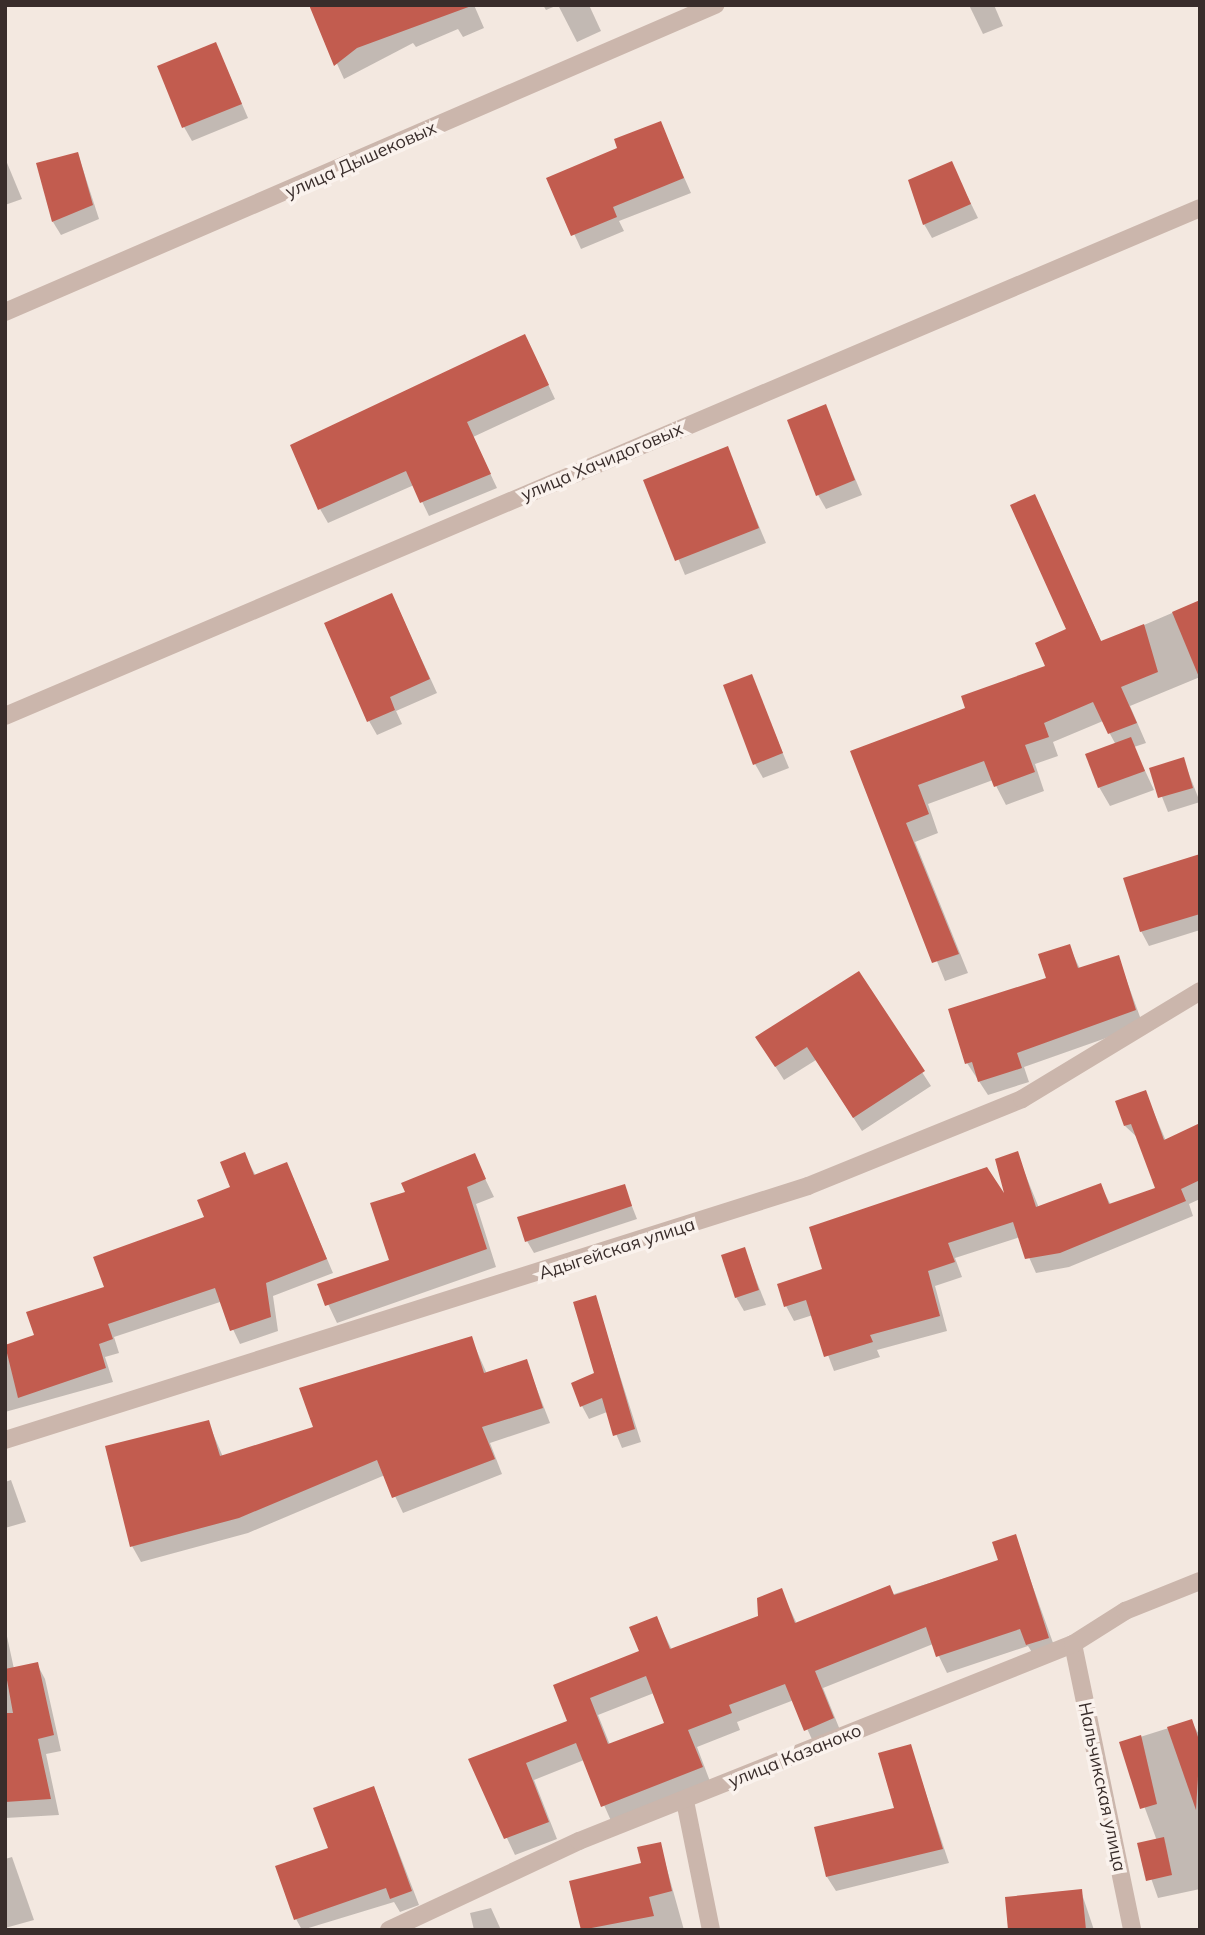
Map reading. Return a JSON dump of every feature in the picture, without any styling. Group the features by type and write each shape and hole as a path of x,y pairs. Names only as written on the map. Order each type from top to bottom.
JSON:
{"street":[{"name":"улица Дышековых","path":"5,312 715,5"},
{"name":"улица Хачидоговых","path":"5,716 1200,208"},
{"name":"Адыгейская улица","path":"5,1440 808,1186 1022,1098 1200,991"},
{"name":"улица Казаноко","path":"388,1930 579,1841 685,1801 1073,1644 1125,1611 1200,1581"},
{"name":"Нальчикская улица","path":"1073,1644 1132,1930"},
{"path":"685,1801 711,1930"}],"building":[{"path":"309,5 474,5 357,48 334,66"},
{"path":"216,42 242,104 182,128 157,66"},
{"path":"661,121 684,178 613,207 617,217 571,236 546,178 617,148 614,139"},
{"path":"78,152 93,205 52,222 36,163"},
{"path":"952,161 971,204 923,225 908,180"},
{"path":"525,334 549,385 467,422 491,474 420,503 406,471 318,510 290,445"},
{"path":"826,404 855,480 816,496 787,420"},
{"path":"728,446 759,528 675,561 643,480"},
{"path":"1035,494 1101,641 1144,624 1158,672 1121,687 1137,723 1108,734 1093,702 1044,723 1049,737 1025,745 1035,772 994,787 984,761 918,785 929,814 906,823 959,954 932,963 850,751 965,708 961,696 1045,666 1035,643 1066,629 1010,505"},
{"path":"392,593 430,679 390,697 395,710 367,722 324,623"},
{"path":"1200,600 1200,677 1199,677 1172,612"},
{"path":"752,674 783,753 753,765 723,685"},
{"path":"1131,737 1145,771 1098,788 1085,754"},
{"path":"1184,757 1193,788 1158,798 1149,768"},
{"path":"1200,854 1200,914 1140,932 1123,878"},
{"path":"1070,944 1078,968 1119,955 1136,1010 1017,1053 1022,1068 978,1082 972,1062 965,1064 948,1009 1046,978 1038,954"},
{"path":"859,971 925,1071 853,1118 807,1047 775,1067 755,1037"},
{"path":"1146,1090 1164,1140 1200,1123 1200,1180 1181,1189 1186,1201 1060,1253 1025,1259 1013,1222 948,1243 955,1262 928,1271 940,1316 870,1335 873,1342 824,1357 806,1300 784,1307 777,1284 822,1269 809,1227 987,1167 1004,1193 995,1159 1018,1151 1036,1207 1101,1183 1109,1204 1155,1188 1131,1124 1124,1126 1115,1101"},
{"path":"245,1152 254,1175 287,1162 327,1259 266,1283 271,1317 230,1331 215,1288 108,1324 113,1339 99,1344 106,1368 18,1398 5,1345 34,1335 26,1312 104,1287 93,1257 204,1217 197,1200 230,1187 220,1162"},
{"path":"475,1153 486,1179 467,1187 487,1249 325,1306 317,1284 389,1260 370,1203 405,1192 401,1183"},
{"path":"625,1184 632,1206 525,1242 517,1217"},
{"path":"745,1247 759,1290 735,1298 721,1255"},
{"path":"596,1295 635,1429 613,1436 602,1398 580,1407 571,1383 594,1373 573,1302"},
{"path":"472,1336 484,1373 527,1359 543,1408 482,1427 495,1459 392,1498 377,1460 239,1518 130,1547 105,1446 209,1420 220,1456 313,1427 299,1388"},
{"path":"1016,1534 1049,1638 1026,1645 1020,1629 936,1657 926,1627 815,1671 834,1718 804,1731 785,1684 729,1705 732,1713 688,1730 703,1767 601,1807 576,1743 526,1763 549,1822 504,1839 468,1759 567,1721 553,1685 639,1651 629,1627 657,1616 670,1649 758,1616 757,1598 782,1588 795,1623 890,1585 894,1595 998,1560 992,1542","holes":["646,1676 664,1723 608,1744 590,1698"]},
{"path":"38,1662 54,1735 38,1739 51,1799 5,1802 5,1713 13,1713 5,1669"},
{"path":"1192,1719 1200,1743 1196,1810 1167,1727"},
{"path":"1141,1735 1157,1804 1140,1809 1119,1742"},
{"path":"911,1744 943,1849 826,1877 814,1827 894,1808 878,1753"},
{"path":"374,1786 412,1891 390,1899 386,1888 294,1920 275,1866 328,1848 313,1808"},
{"path":"1164,1837 1172,1875 1146,1881 1137,1843"},
{"path":"661,1842 672,1891 649,1897 654,1916 581,1930 569,1881 641,1863 637,1847"},
{"path":"1082,1889 1086,1930 1008,1930 1005,1897"}]}
